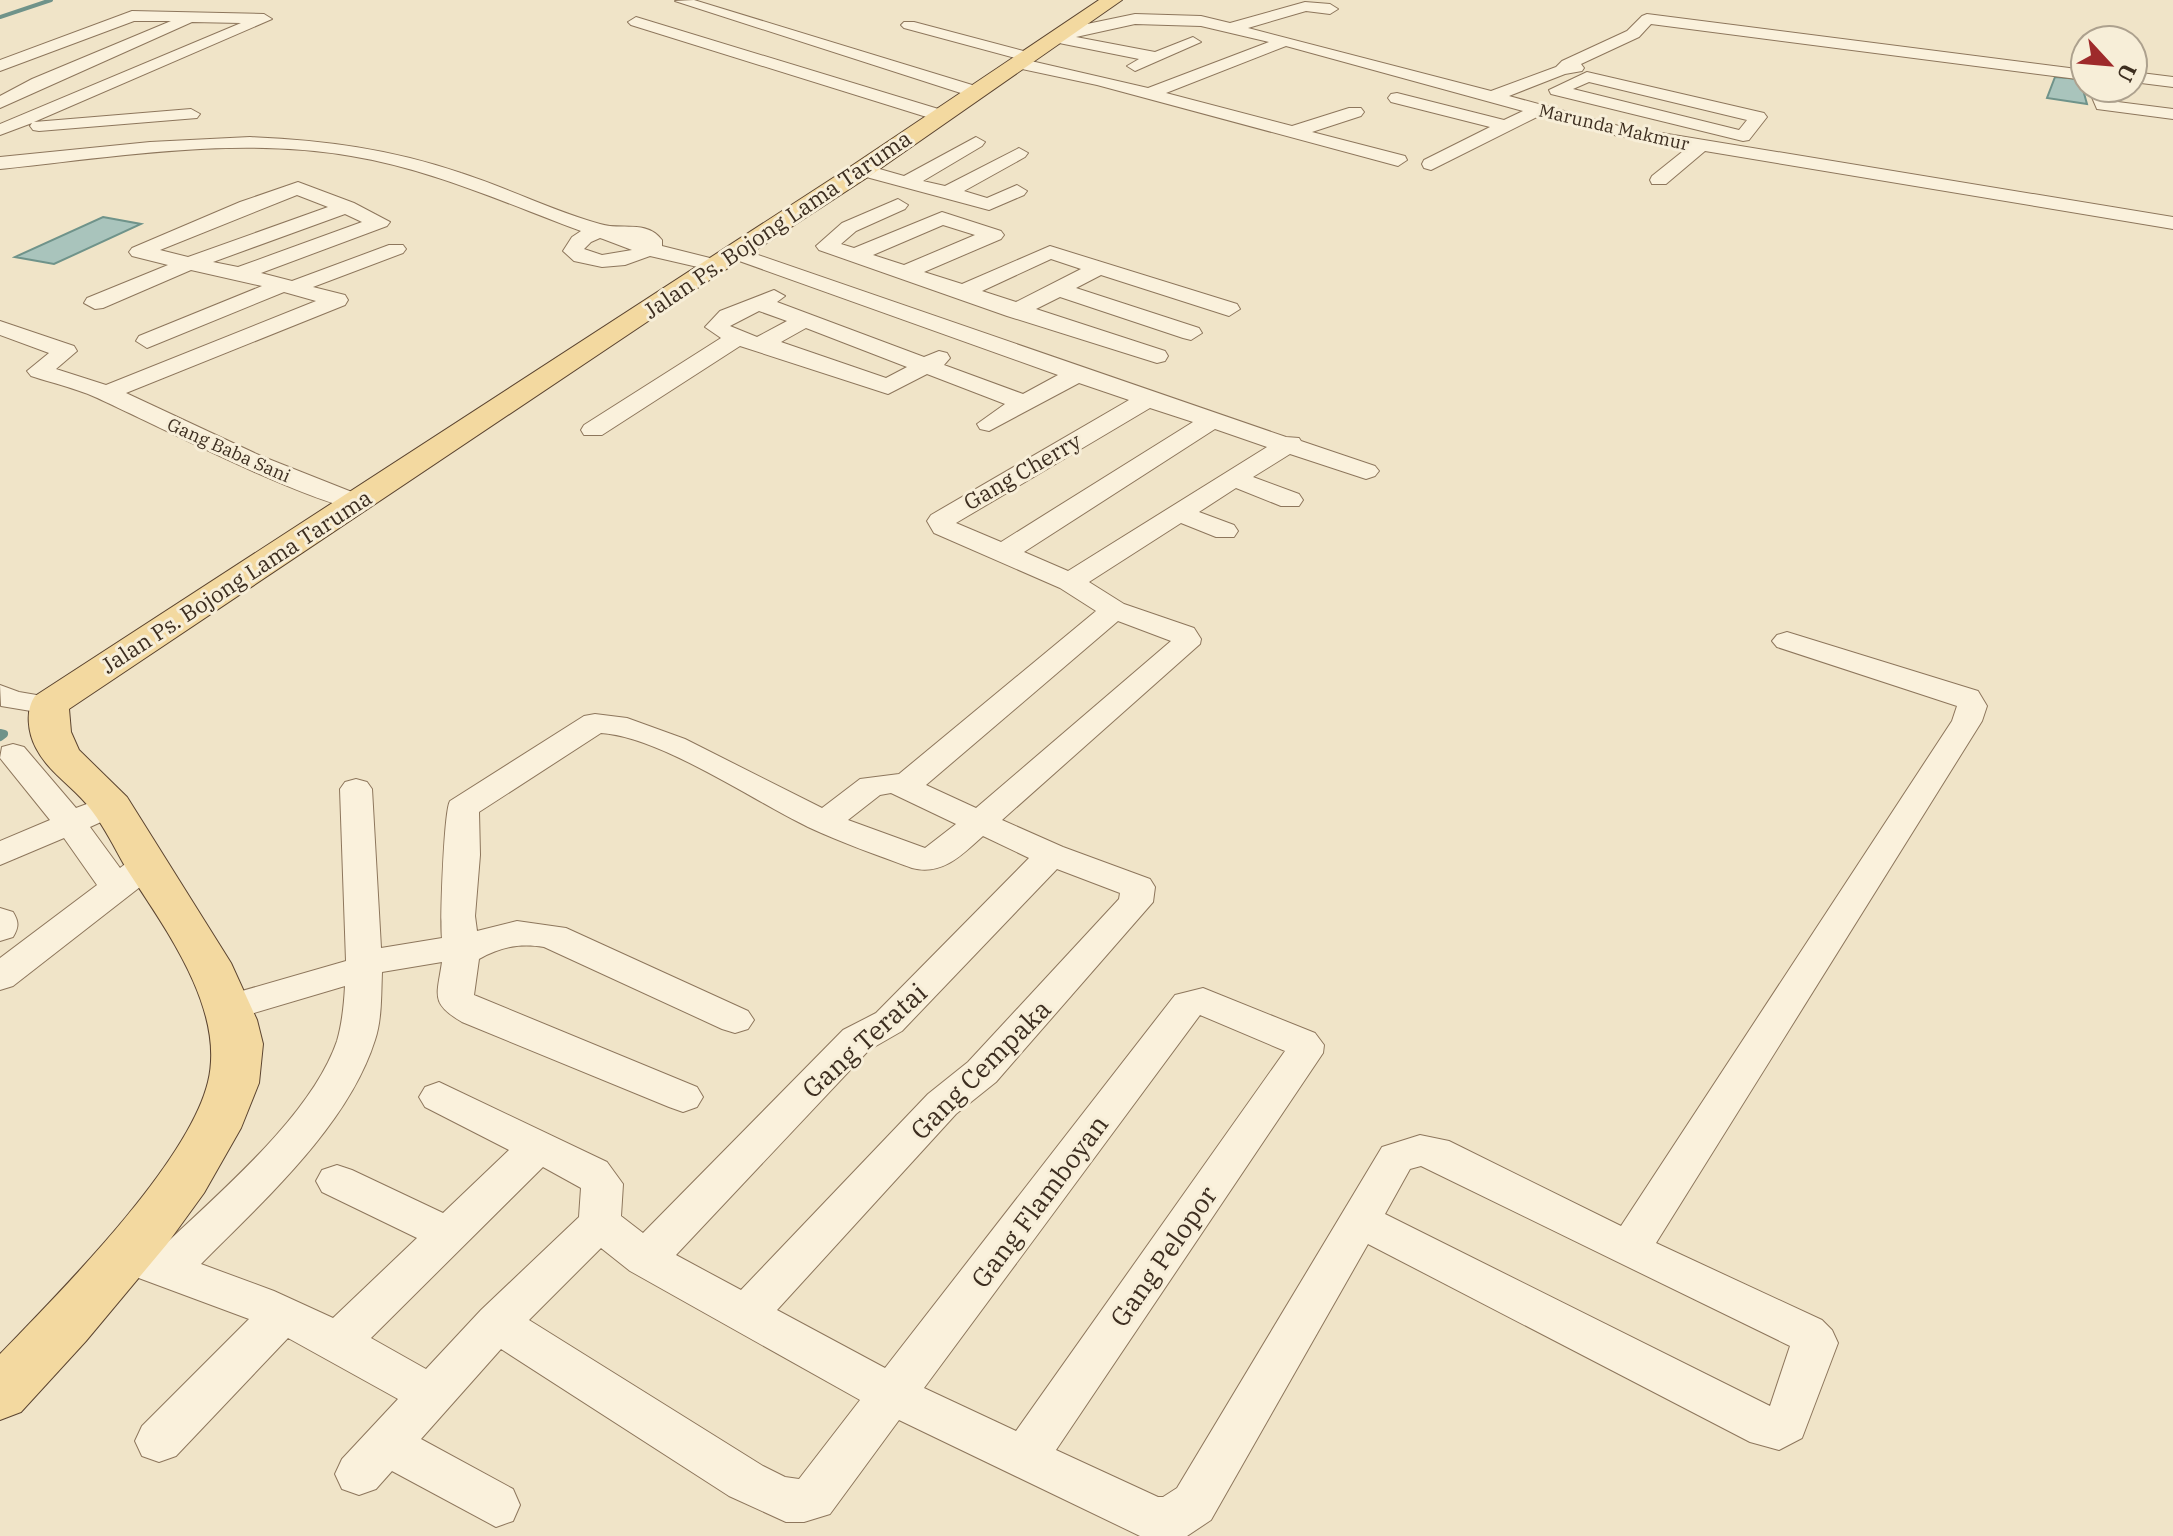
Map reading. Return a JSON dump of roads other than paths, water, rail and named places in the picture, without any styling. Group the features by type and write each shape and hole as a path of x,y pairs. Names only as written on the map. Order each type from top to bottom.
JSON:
{"main road":[{"name":"Jalan Ps. Bojong Lama Taruma","path":"45,705 862,170 1112,0"},
{"path":"0,1394 125,1256 173,1192 224,1110 238,1072 238,1042 227,1008 198,949 131,876 111,805 55,747 45,705"}],"street":[{"path":"682,1 976,92"},
{"path":"1175,3 1254,22"},
{"path":"1231,28 1305,6 1330,9"},
{"path":"0,130 264,19 132,16 2,69"},
{"path":"0,103 38,83 195,17"},
{"name":"Marunda Makmur","path":"1041,48 1152,18 1201,21 1535,102 1665,141 2173,223"},
{"path":"1557,75 1568,64 1633,34 1647,19 2069,73"},
{"path":"636,22 939,115"},
{"path":"909,25 1041,48 1156,57"},
{"path":"1633,34 1713,45"},
{"path":"1173,37 1242,55"},
{"path":"1490,91 1512,89 1594,66 1653,37"},
{"path":"138,41 200,47"},
{"path":"1148,94 1242,55 1285,41"},
{"path":"1099,80 1156,57 1206,46"},
{"path":"1041,48 1099,80 1398,160"},
{"path":"1889,68 1899,51"},
{"path":"791,69 851,52"},
{"path":"2,69 67,71"},
{"path":"2,69 38,83"},
{"path":"1522,70 1557,75"},
{"path":"2038,88 2045,70"},
{"path":"1587,77 1758,117 1743,136 1630,107 1557,90 1587,77"},
{"path":"2149,79 2173,82"},
{"path":"2149,87 2169,114"},
{"path":"1431,164 1506,126 1535,102 1512,89"},
{"path":"1560,103 1578,95"},
{"path":"122,118 164,97"},
{"path":"1397,98 1506,126"},
{"path":"2103,104 2169,114"},
{"path":"1612,116 1630,107"},
{"path":"1293,132 1355,112"},
{"path":"0,130 191,114"},
{"path":"1665,141 1693,124"},
{"path":"907,182 976,142"},
{"path":"0,163 116,149 227,143 354,152 399,160 448,175 592,235"},
{"path":"1659,180 1700,146"},
{"path":"0,171 167,153 261,150 323,154 387,164 441,180 641,253 813,281 1148,399 1290,443 1366,471"},
{"path":"949,192 1019,153"},
{"path":"862,170 989,204 1017,191"},
{"path":"106,393 337,300 240,274 139,252 300,188 380,222 240,274"},
{"path":"898,205 849,227 825,245 1157,356"},
{"path":"95,303 187,264 347,207"},
{"path":"905,272 994,235 942,218 813,281 756,302 716,324 718,329 753,344 764,344 888,387 977,338"},
{"path":"147,341 396,249"},
{"path":"962,292 1050,252 1229,309"},
{"path":"1015,311 1099,268"},
{"path":"1058,289 1191,333"},
{"path":"756,302 1024,403"},
{"path":"764,344 805,320"},
{"name":"Gang Baba Sani","path":"0,328 66,351 39,371 106,393 252,461 353,502"},
{"path":"593,430 737,338"},
{"path":"989,424 1078,374"},
{"name":"Gang Cherry","path":"977,822 1185,644 1184,634 1114,610 1070,582 943,527 940,521 1148,399"},
{"path":"1005,552 1214,419"},
{"path":"1070,582 1290,443"},
{"path":"1234,479 1290,500"},
{"path":"1182,514 1225,531"},
{"path":"905,786 1114,610"},
{"path":"1629,1250 1958,734 1972,706 1967,697 1787,641"},
{"path":"0,977 131,876 70,823 4,724 45,705"},
{"path":"683,1097 465,1008 455,1001 462,950 457,916 463,855 462,808 595,723 620,725 689,753 825,822 924,860 932,860 977,822"},
{"path":"825,822 871,786 882,782 905,786 1051,855"},
{"path":"167,1270 318,1110 340,1075 355,1042 364,965 356,789"},
{"path":"0,854 111,805"},
{"name":"Gang Teratai","path":"645,1259 856,1040 889,1022 1051,855"},
{"name":"Gang Cempaka","path":"747,1313 942,1104 982,1072 1136,902 1138,887 1051,855"},
{"path":"0,920 0,929"},
{"path":"227,1008 364,965 462,950 501,935 533,932 553,937 735,1020"},
{"name":"Gang Pelopor","path":"1023,1459 1304,1053 1302,1043 1203,1001 1194,1001 1186,1007"},
{"name":"Gang Flamboyan","path":"497,1323 781,1500 800,1502 813,1498 1186,1007"},
{"path":"439,1097 592,1173 602,1184 600,1223 497,1323 372,1459 496,1505"},
{"path":"338,1342 537,1147"},
{"path":"600,1223 645,1259 893,1395 1154,1519 1170,1520 1194,1504 1359,1220 1396,1158 1420,1150 1449,1158 1629,1250 1806,1333 1816,1343 1786,1424 1779,1429 1767,1427 1359,1220"},
{"path":"337,1181 448,1234"},
{"path":"125,1256 282,1315 338,1342 430,1394"},
{"path":"159,1441 282,1315"}],"water":[{"path":"2055,77 2069,78 2069,101 2047,98"},
{"path":"103,217 141,224 54,264 15,257"}],"waterway":[{"path":"0,17 51,0"},
{"path":"0,733 4,734 0,737"}]}
